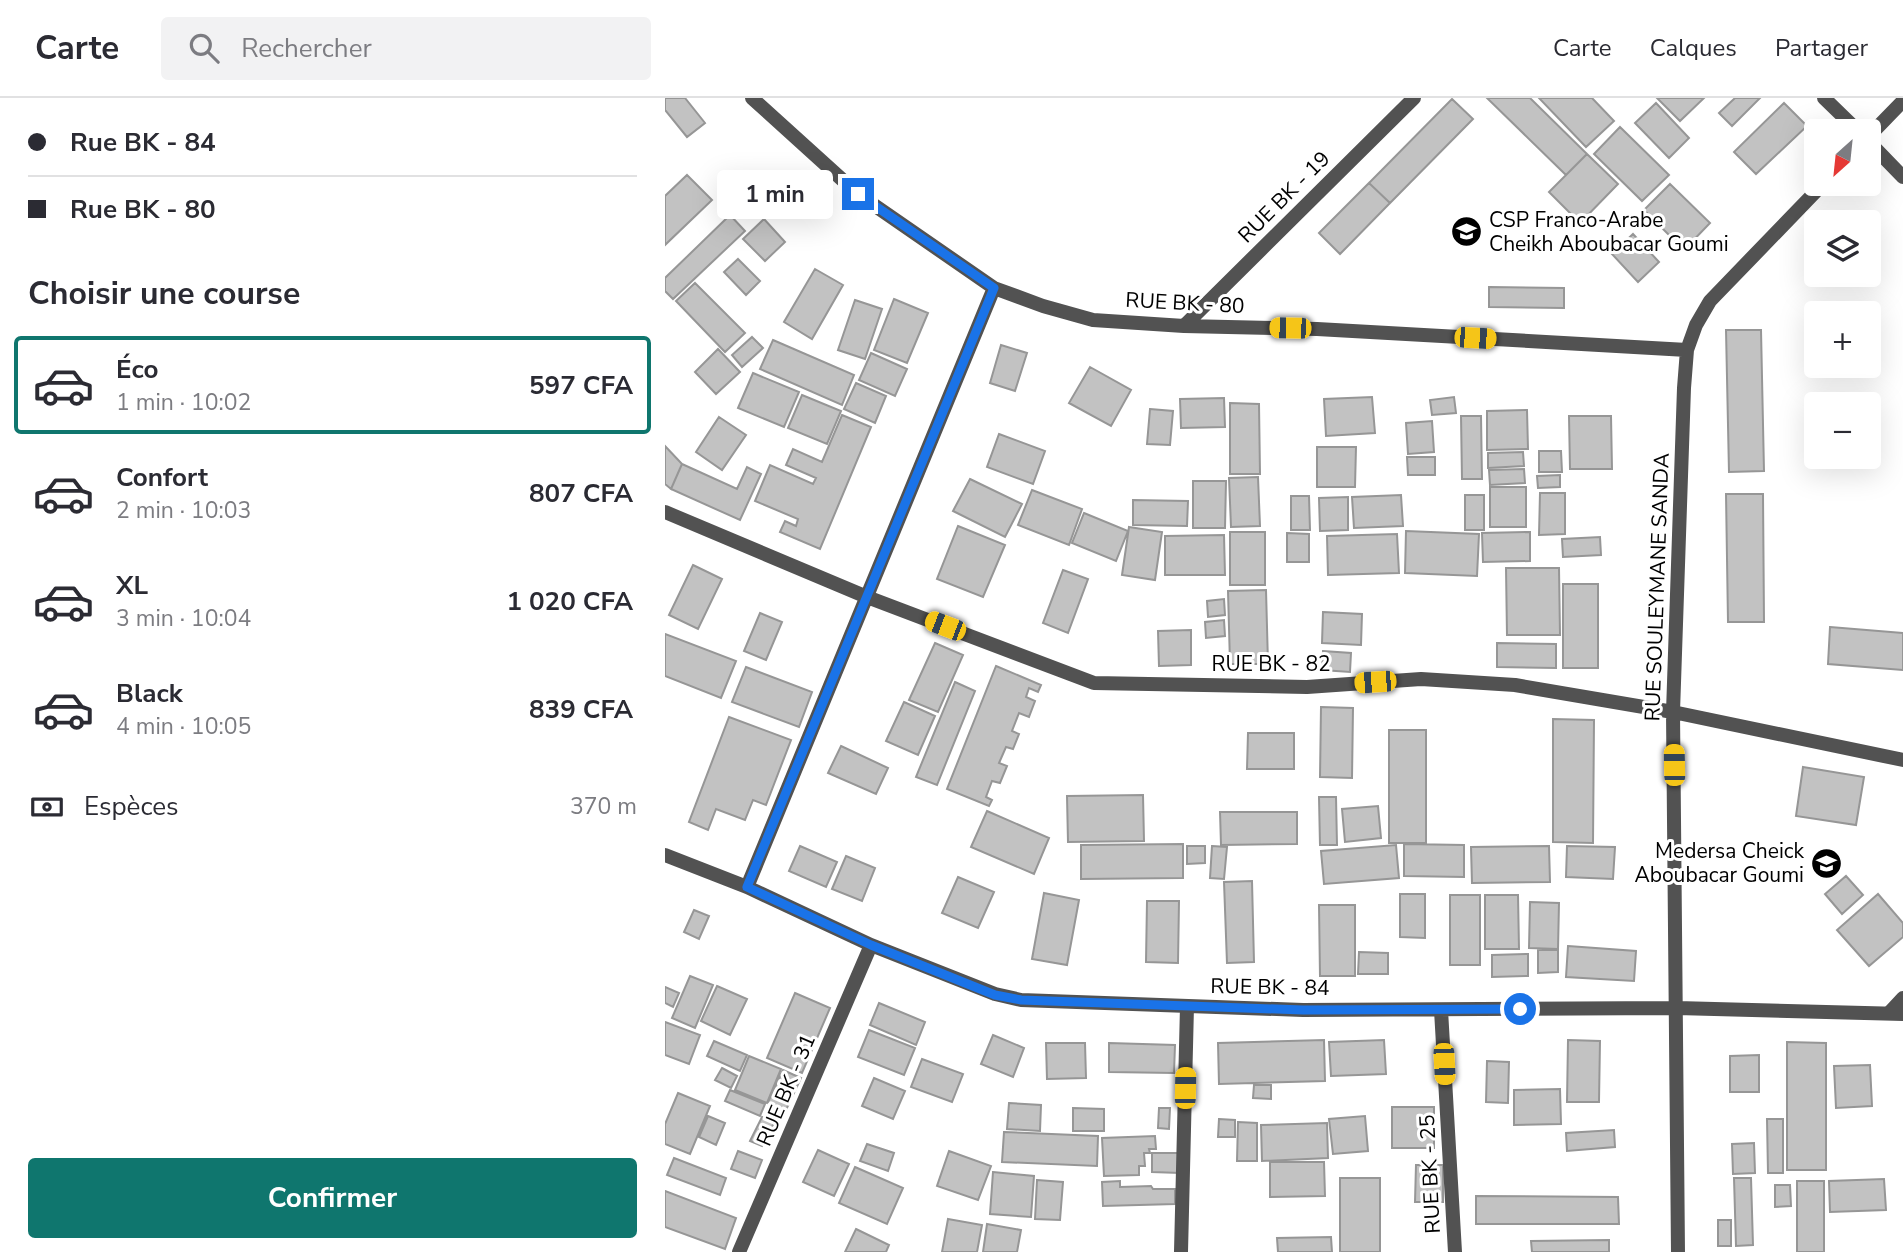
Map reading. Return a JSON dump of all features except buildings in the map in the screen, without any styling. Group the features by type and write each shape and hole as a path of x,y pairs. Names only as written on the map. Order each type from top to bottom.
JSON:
{"street":[{"name":"RUE BK - 80","path":"752,98 858,194 994,288 1093,320 1184,327 1317,328 1687,350"},
{"name":"RUE BK - 19","path":"1184,327 1414,98"},
{"path":"1824,98 1846,119"},
{"path":"1881,124 1903,101"},
{"path":"1881,154 1903,177"},
{"name":"RUE SOULEYMANE SANDA","path":"1678,1252 1673,712 1687,350 1696,325 1710,302 1812,196"},
{"path":"747,887 994,288"},
{"name":"RUE BK - 82","path":"665,512 867,597 1094,683 1307,687 1421,679 1515,685 1673,712 1903,760"},
{"name":"RUE BK - 84","path":"665,855 747,887 871,945 995,995 1021,1000 1441,1010 1677,1008 1896,1013"},
{"name":"RUE BK - 31","path":"739,1252 871,945"},
{"path":"1896,1013 1903,998"},
{"path":"1181,1252 1187,1006"},
{"name":"RUE BK - 25","path":"1441,1010 1455,1252"}],"place":[{"name":"CSP Franco-Arabe Cheikh Aboubacar Goumi","path":"1466,232"},
{"name":"Medersa Cheick Aboubacar Goumi","path":"1827,863"}],"route":[{"path":"858,194 994,288 747,887 871,945 995,995 1021,1000 1303,1010 1520,1009"}]}
